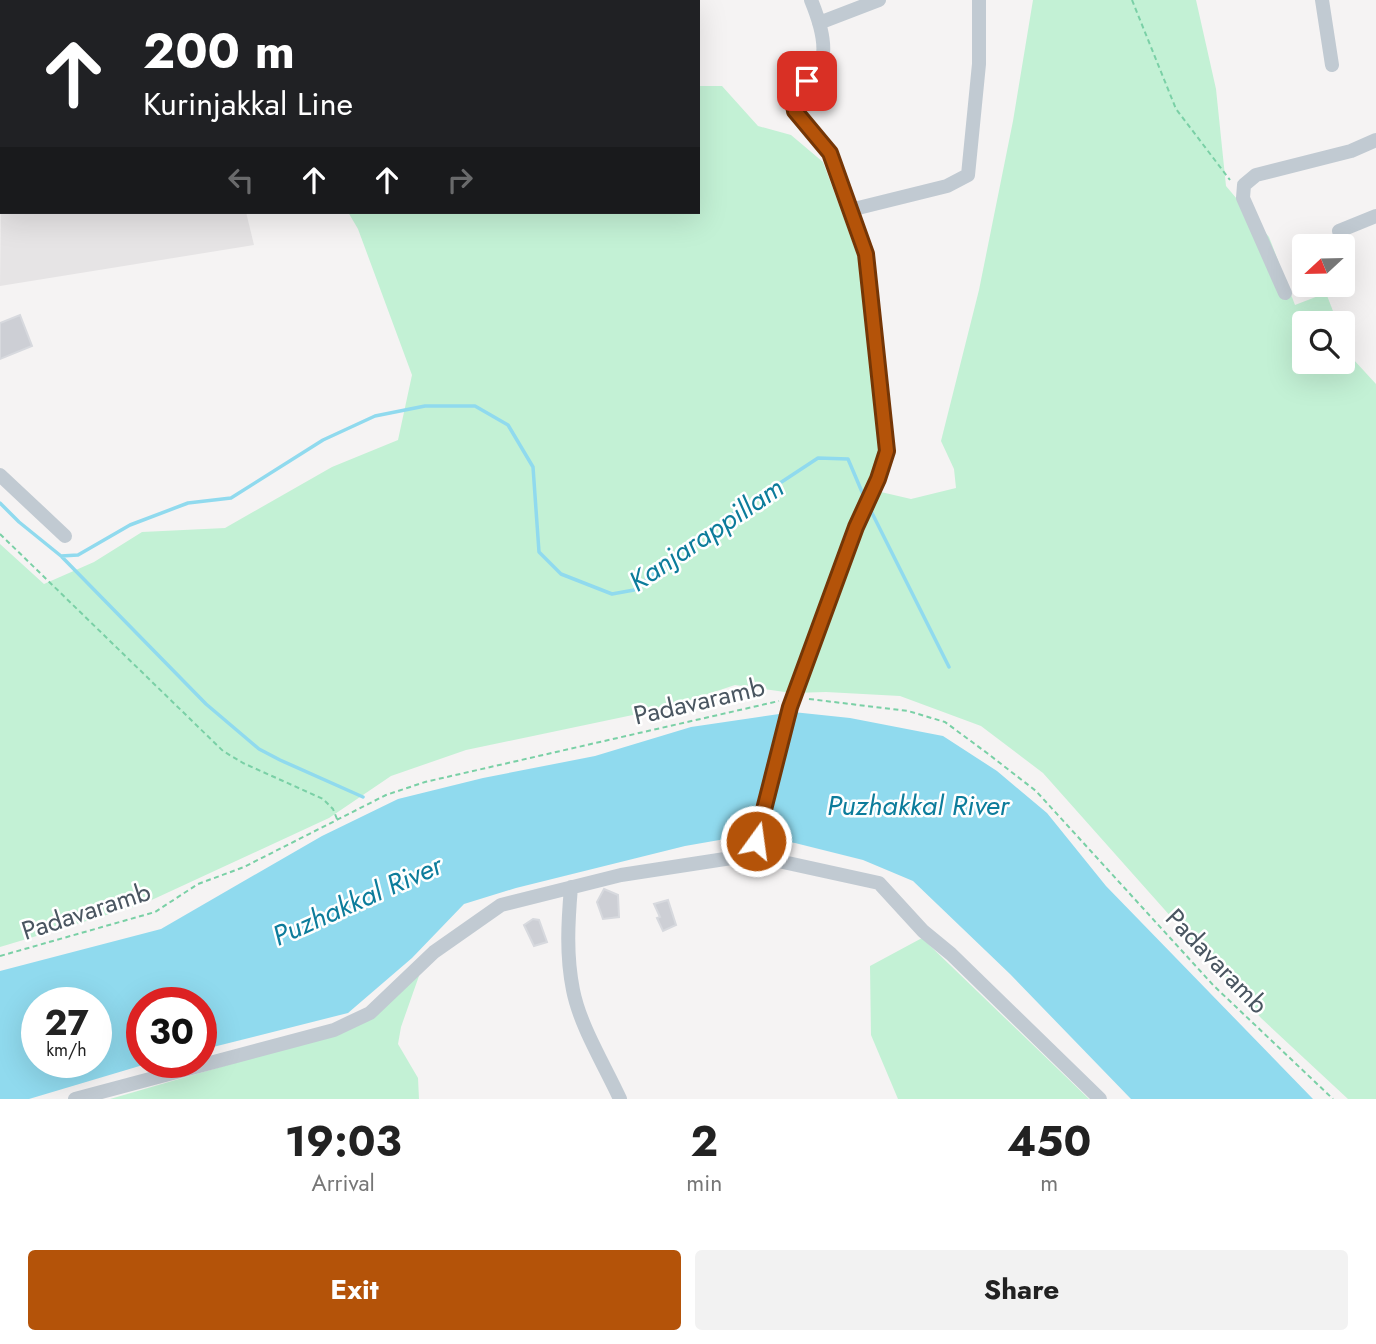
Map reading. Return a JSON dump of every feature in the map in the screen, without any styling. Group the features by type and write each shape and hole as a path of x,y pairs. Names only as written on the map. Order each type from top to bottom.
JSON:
{"street":[{"path":"753,848 792,703 887,451 866,254 830,153 795,111 793,103 794,96 820,66 823,58 819,23 811,0"},
{"path":"819,23 878,0"},
{"path":"850,210 947,186 968,175 979,64 979,0"},
{"path":"1322,0 1332,65"},
{"path":"1285,293 1243,198 1244,185 1256,176 1338,155 1376,140"},
{"path":"1339,232 1376,215"},
{"path":"0,475 65,536"},
{"path":"75,1099 334,1030 370,1013 434,952 501,905 621,875 753,848 879,883 923,931 951,954 1100,1099"},
{"path":"571,887 567,933 573,990 580,1013 620,1099"}],"path":[{"path":"1132,0 1176,109 1243,198"},
{"path":"0,534 223,751 243,763 323,799 333,809 337,820"},
{"name":"Padavaramb","path":"0,956 155,912 198,884 244,867 386,795 425,782 673,727 765,702 847,702 908,711 945,722 1036,791 1214,986 1333,1099"}],"shaded area":[{"path":"1,214 246,214 254,245 0,286"}],"green space":[{"path":"1033,0 1196,0 1216,89 1226,186 1269,237 1295,305 1313,298 1328,298 1333,311 1292,311 1292,374 1355,374 1355,361 1376,384 1376,1099 1348,1099 1261,1018 1043,773 981,726 900,696 792,693 735,685 666,708 466,750 391,776 329,818 143,904 0,947 0,544 44,584 94,562 142,532 225,528 332,467 398,440 412,375 358,229 349,214 700,214 700,86 722,86 758,126 791,135 823,162 862,269 883,453 868,489 911,499 956,488 954,469 941,441 979,290 1013,121"},
{"path":"922,938 1089,1099 898,1099 871,1035 870,966"},
{"path":"420,973 401,1027 398,1044 418,1078 419,1099 110,1099 182,1078 217,1078 217,1068 348,1030"}],"water":[{"name":"Puzhakkal River","path":"793,712 850,718 943,736 997,771 1047,813 1106,886 1313,1099 1131,1099 1010,974 913,881 863,860 795,843 748,835 685,846 516,888 464,904 412,958 348,1013 217,1046 217,987 126,987 126,1070 112,1074 112,987 21,987 21,1078 99,1078 29,1099 0,1099 0,971 161,929 322,836 398,799 483,778 595,756 691,727"}],"building":[{"path":"20,315 32,346 0,359 0,323"},
{"path":"604,889 618,895 619,917 603,919 597,902"},
{"path":"668,900 676,925 663,931 654,904"},
{"path":"533,919 539,920 547,942 534,946 524,925"}],"waterway":[{"name":"Kanjarappillam","path":"0,503 61,556 78,555 130,525 188,503 231,498 323,440 375,416 425,406 475,406 508,425 533,467 539,552 561,574 612,594 634,590 698,537 818,458 848,459 865,499"},
{"name":"Kanjarappillam","path":"870,509 949,667"},
{"path":"62,557 206,704 259,749 363,797"}],"route":[{"path":"756,841 790,707 887,451 866,254 830,153 795,111 794,96 807,81"}]}
